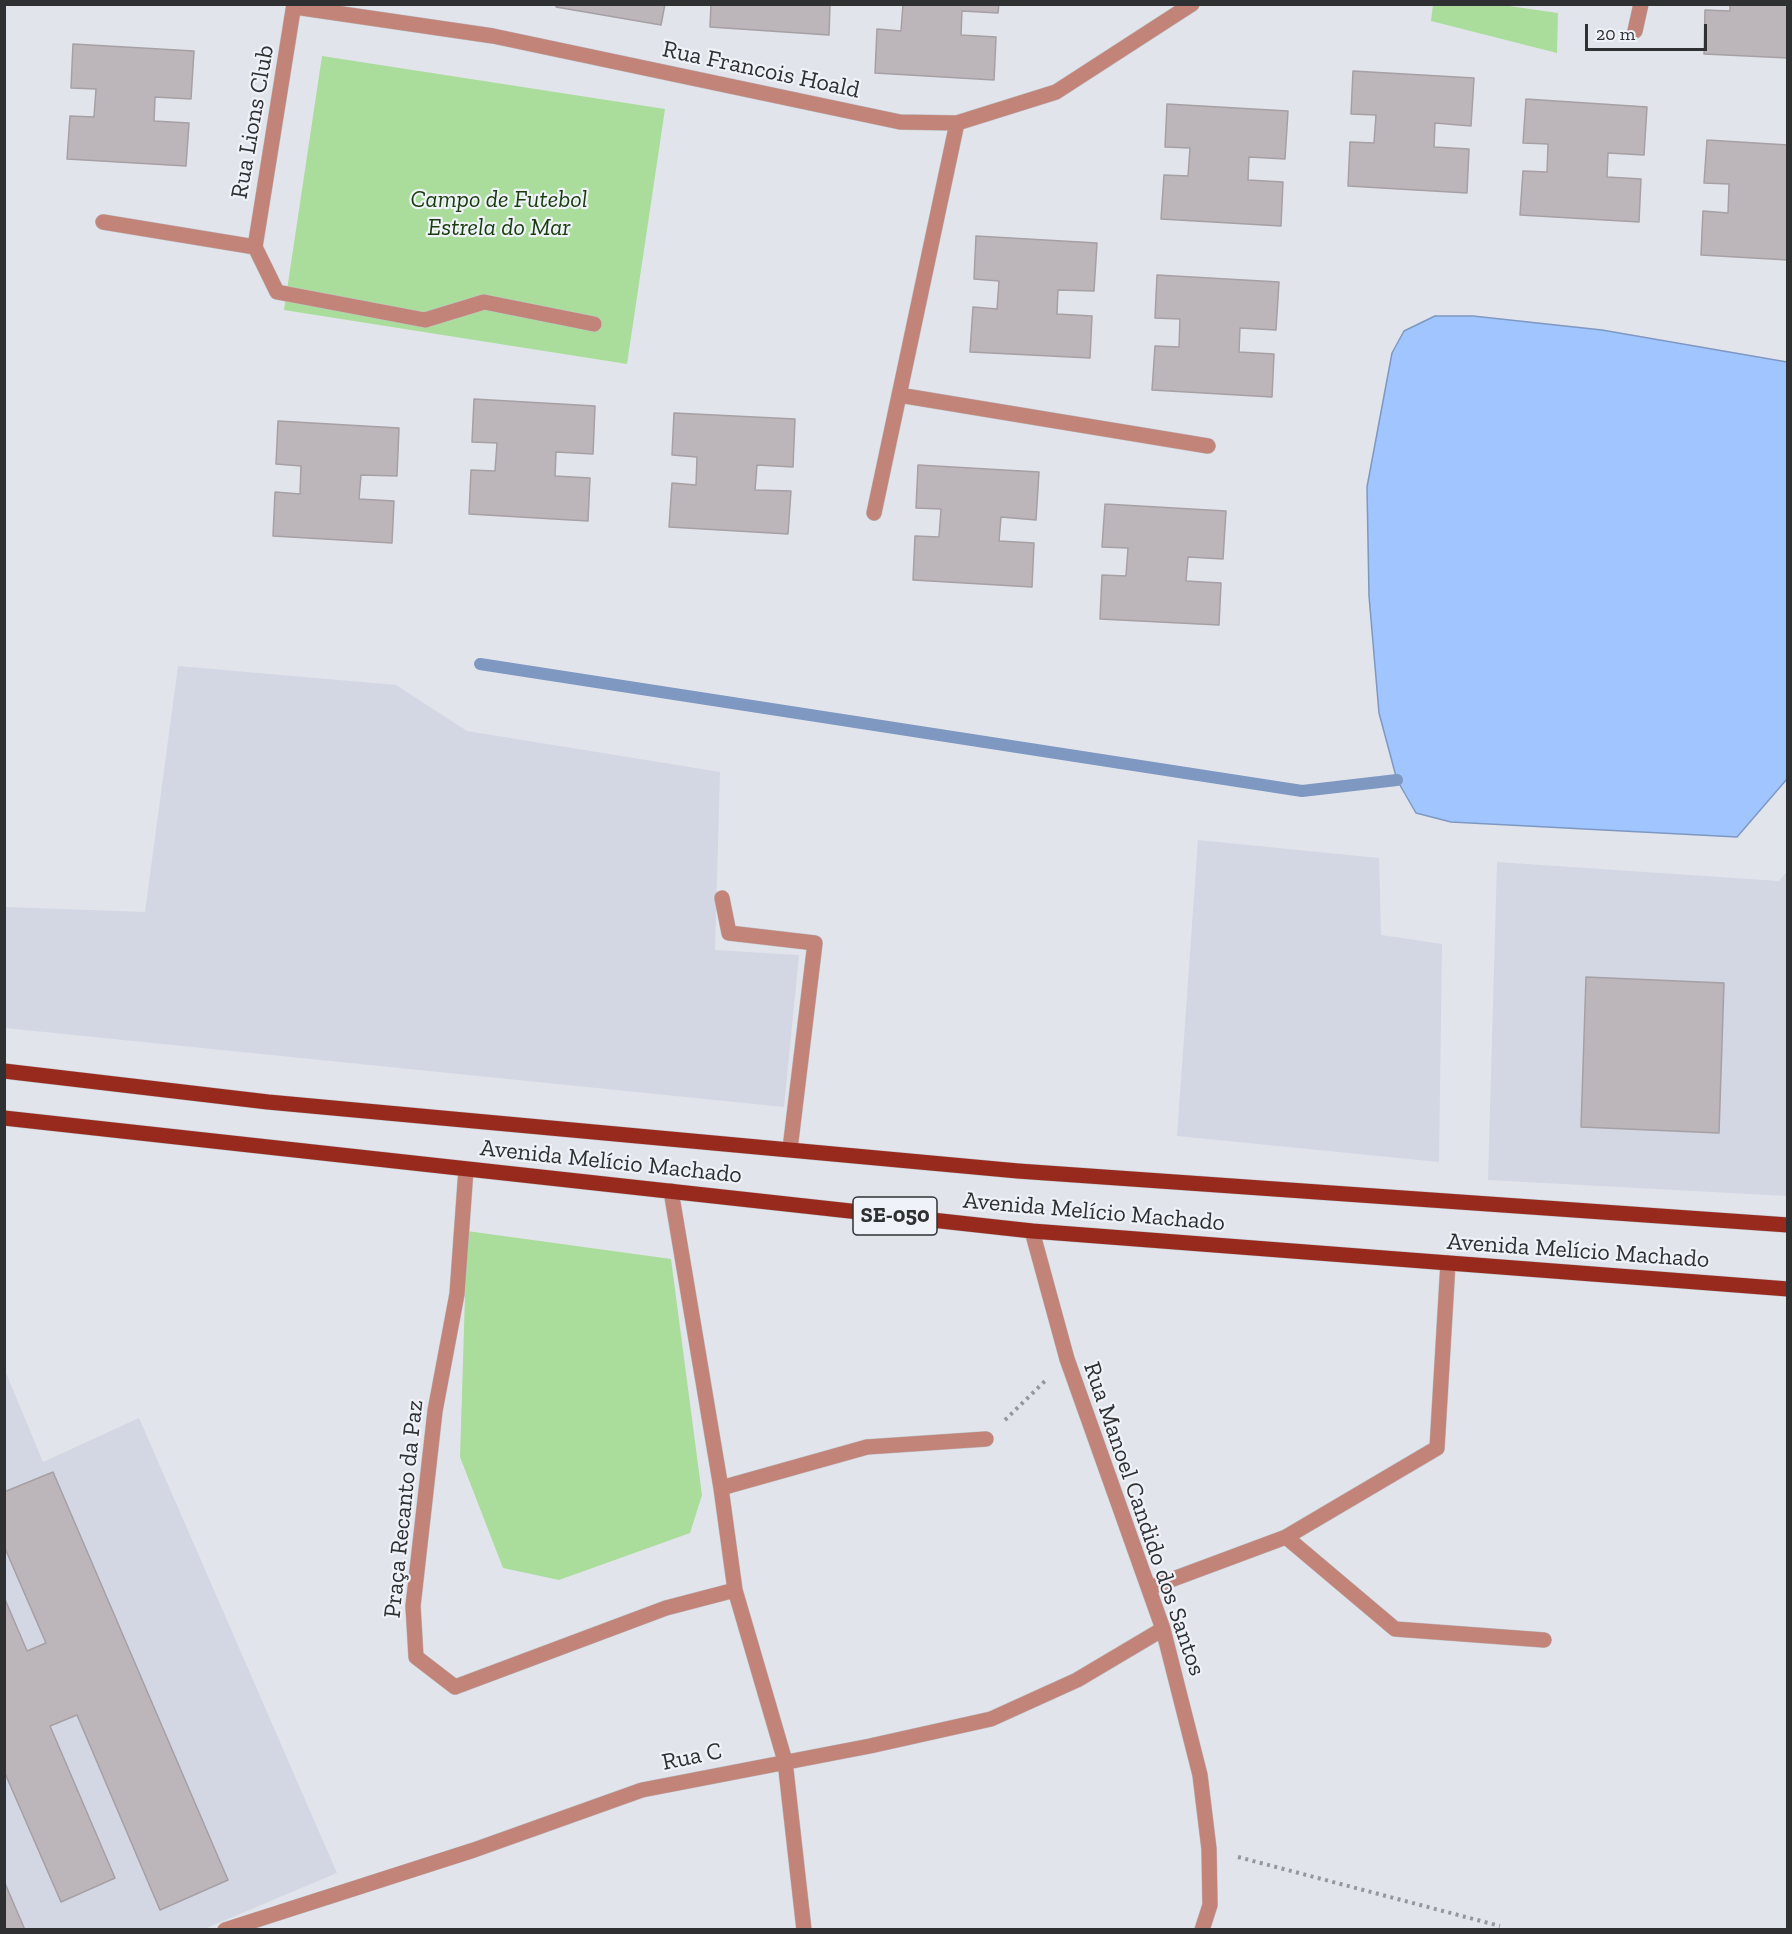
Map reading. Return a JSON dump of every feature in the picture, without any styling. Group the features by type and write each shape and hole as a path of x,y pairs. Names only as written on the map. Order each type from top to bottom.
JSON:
{"main road":[{"name":"Avenida Melício Machado","path":"4,1071 279,1103 1018,1171 1788,1226"},
{"name":"Avenida Melício Machado","path":"4,1118 1032,1232 1788,1289"}],"street":[{"name":"Rua Francois Hoald","path":"295,6 493,36 900,122 957,123 1056,92 1192,4"},
{"path":"1635,31 1641,4"},
{"name":"Rua Lions Club","path":"255,247 295,6"},
{"path":"874,513 957,123"},
{"path":"103,222 255,247 277,292 425,320 484,302 594,324"},
{"path":"899,395 1208,446"},
{"path":"722,898 729,933 815,943 790,1149"},
{"name":"Praça Recanto da Paz","path":"466,1169 457,1294 435,1411 413,1606 416,1657 455,1687 666,1608 735,1590"},
{"path":"671,1191 721,1488 735,1590 785,1761 804,1929"},
{"name":"Rua Manoel Candido dos Santos","path":"1032,1232 1067,1359 1163,1629 1200,1774 1209,1849 1210,1905 1203,1929"},
{"path":"1149,1588 1286,1537 1437,1448 1448,1263"},
{"path":"721,1488 867,1447 986,1439"},
{"path":"1286,1537 1395,1629 1544,1640"},
{"name":"Rua C","path":"225,1929 474,1850 642,1790 870,1746 991,1719 1077,1680 1163,1629"}],"path":[{"path":"986,1439 1067,1359"},
{"path":"1209,1849 1500,1926"}],"shaded area":[{"path":"178,666 396,685 467,731 720,772 715,950 799,955 784,1107 5,1028 5,907 145,912"},
{"path":"1198,840 1379,858 1381,935 1442,944 1439,1162 1177,1136"},
{"path":"1497,862 1779,881 1787,871 1787,1196 1488,1180"},
{"path":"4,1368 43,1462 139,1418 337,1873 204,1929 5,1929"}],"green space":[{"path":"1433,5 1502,5 1558,13 1557,53 1431,21"},
{"name":"Campo de Futebol Estrela do Mar","path":"322,56 665,109 627,364 284,310"},
{"path":"467,1231 671,1259 702,1495 690,1533 559,1580 503,1568 460,1457"}],"water":[{"path":"1435,316 1473,316 1602,330 1787,362 1787,779 1737,837 1451,822 1416,813 1397,780 1379,713 1369,596 1367,487 1392,353 1404,331"}],"building":[{"path":"557,4 665,4 661,25 556,7"},
{"path":"711,4 830,4 829,35 710,27"},
{"path":"903,4 999,4 998,13 962,11 961,35 996,37 994,80 875,73 877,29 901,31"},
{"path":"1730,4 1788,4 1788,58 1704,54 1705,10 1730,11"},
{"path":"73,44 194,51 191,99 155,97 154,121 189,123 186,166 67,159 70,116 94,117 96,89 71,88"},
{"path":"1353,71 1474,78 1471,126 1435,123 1434,147 1469,149 1467,193 1348,186 1350,142 1374,143 1376,115 1351,114"},
{"path":"1526,99 1647,107 1644,155 1608,153 1607,177 1641,179 1639,222 1520,215 1523,171 1547,172 1548,144 1523,143"},
{"path":"1167,104 1288,111 1285,159 1249,157 1248,180 1283,182 1281,226 1161,219 1164,175 1188,176 1190,148 1165,147"},
{"path":"1707,140 1788,145 1788,260 1701,255 1703,211 1728,213 1729,184 1704,183"},
{"path":"976,236 1097,243 1094,291 1058,290 1057,314 1092,316 1090,358 970,352 973,307 997,309 999,281 974,279"},
{"path":"1157,275 1279,282 1276,330 1240,328 1239,352 1274,354 1272,397 1152,390 1155,346 1179,347 1180,319 1155,318"},
{"path":"474,399 595,406 593,454 556,452 555,476 590,478 588,521 469,514 471,470 495,471 497,443 472,442"},
{"path":"674,413 795,419 793,467 757,465 755,490 791,491 788,534 669,527 672,483 696,485 697,457 672,455"},
{"path":"278,421 399,428 397,476 361,475 359,499 394,501 392,543 273,536 275,492 300,494 301,466 276,464"},
{"path":"918,465 1039,472 1036,520 1001,517 999,541 1034,543 1032,587 913,580 915,536 939,537 941,509 916,508"},
{"path":"1105,504 1226,511 1223,559 1188,557 1186,581 1221,583 1219,625 1100,619 1102,575 1126,576 1128,548 1102,547"},
{"path":"1586,977 1724,983 1719,1133 1581,1127"},
{"path":"53,1472 228,1880 160,1910 77,1715 50,1726 115,1878 61,1902 4,1771 4,1597 27,1651 46,1643 4,1546 4,1492"},
{"path":"4,1881 25,1930 4,1930"}],"waterway":[{"path":"480,664 1302,791 1397,780"}]}
